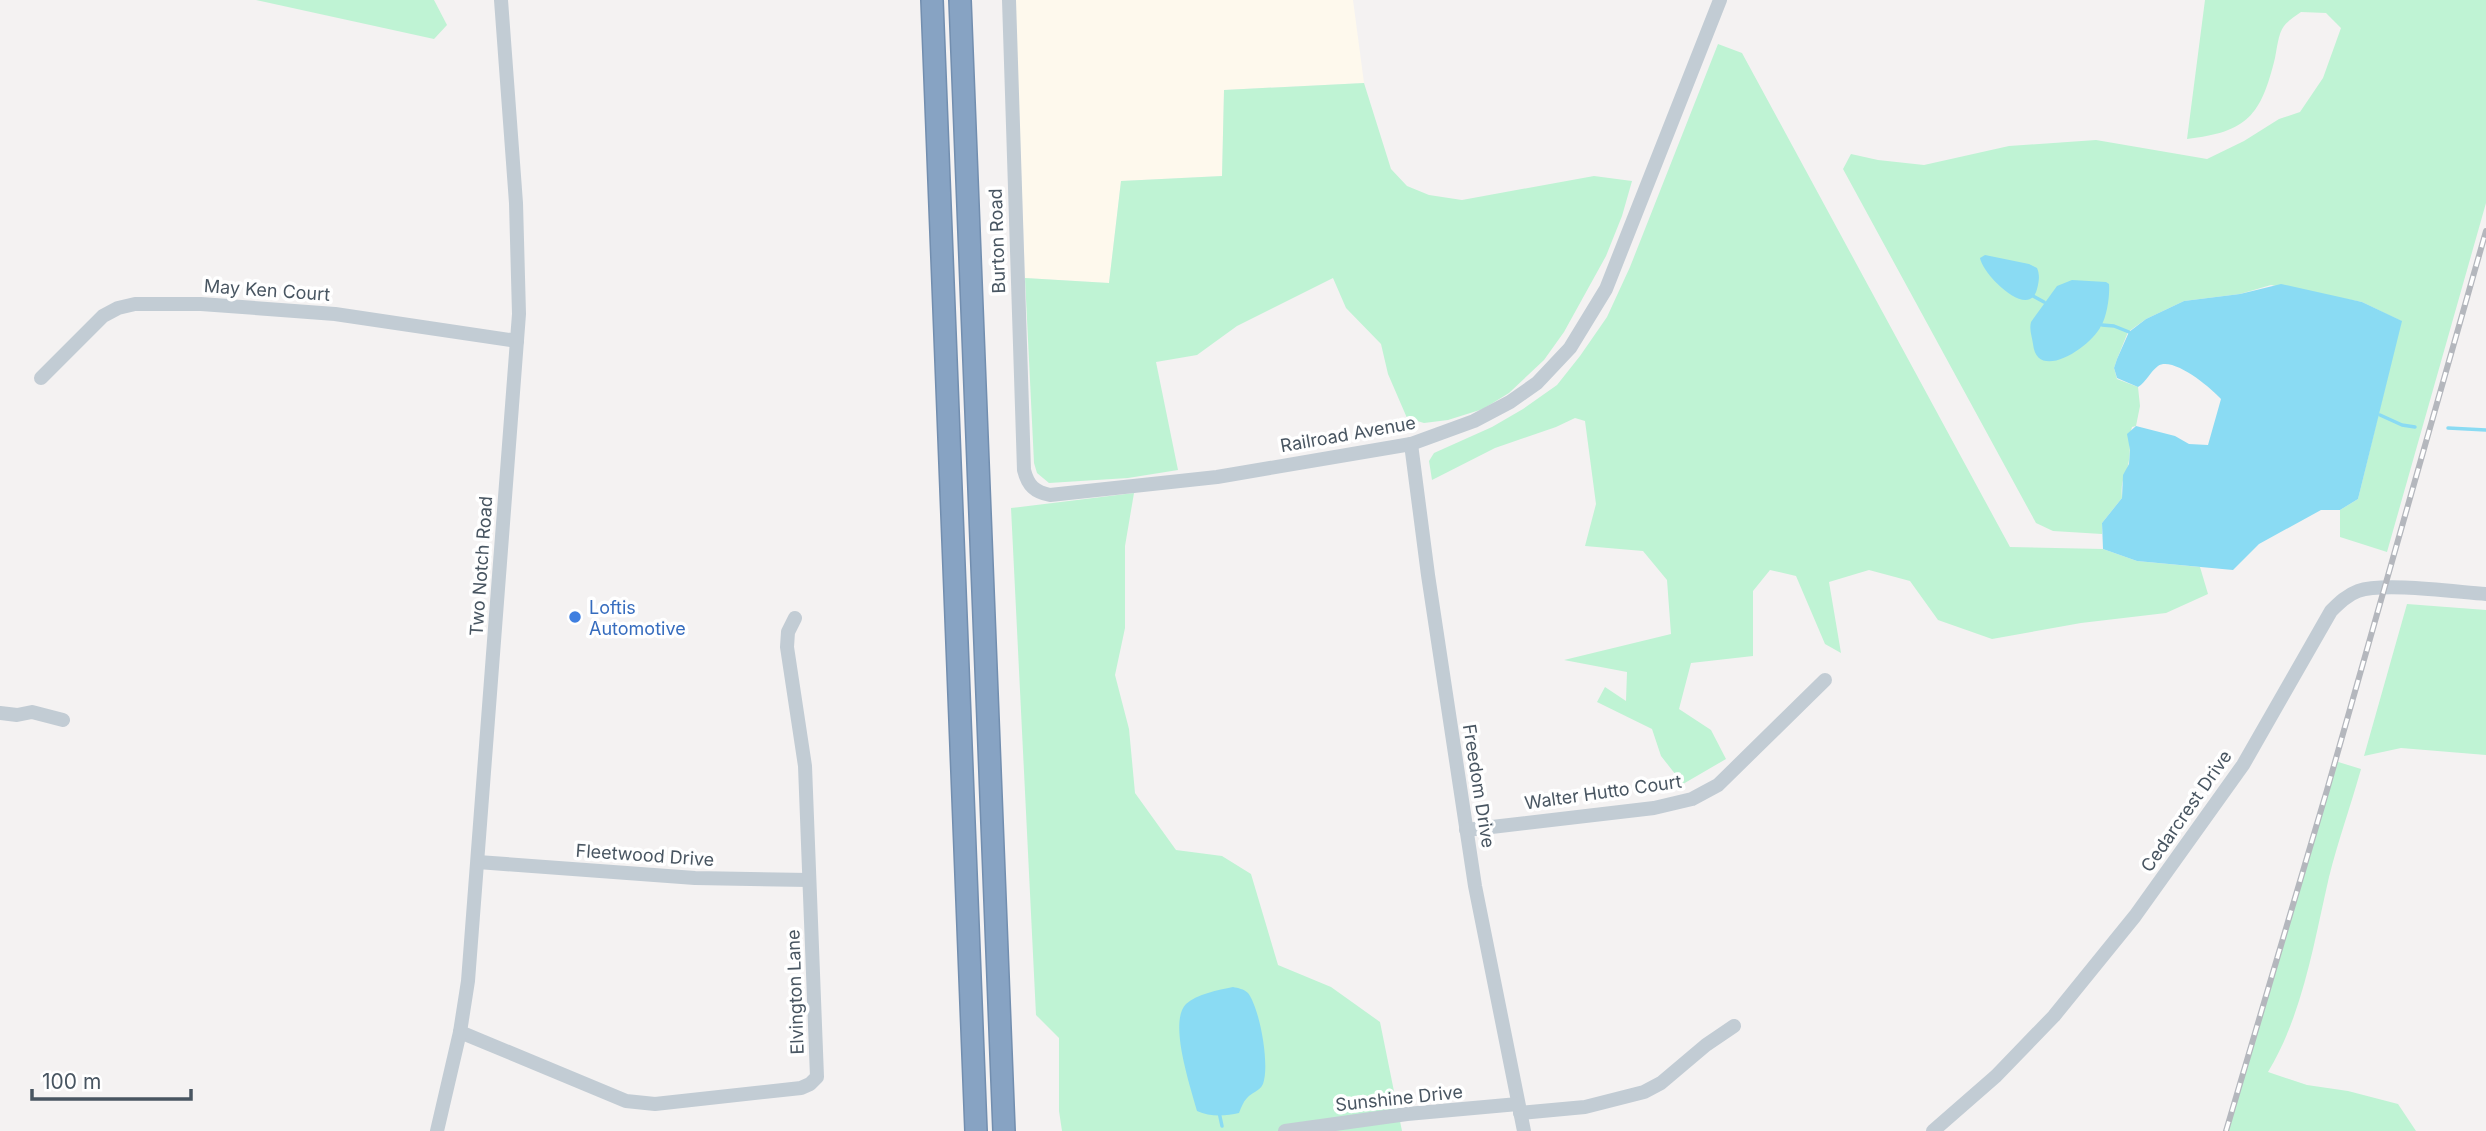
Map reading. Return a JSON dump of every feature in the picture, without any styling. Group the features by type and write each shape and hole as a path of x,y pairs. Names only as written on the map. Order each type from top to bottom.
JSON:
{"highway":[{"path":"932,0 976,1131"},
{"path":"960,0 1004,1131"}],"street":[{"name":"Two Notch Road","path":"437,1131 460,1032 468,982 517,341 519,263 501,0"},
{"name":"Burton Road","path":"1009,0 1024,457 1027,480"},
{"name":"Railroad Avenue","path":"1027,480 1036,491 1059,495 1217,477 1411,444 1467,425 1510,402 1549,372 1581,332 1599,302 1720,0"},
{"name":"May Ken Court","path":"41,378 103,316 118,308 144,303 201,304 335,314 517,341"},
{"name":"Freedom Drive","path":"1411,444 1466,830 1524,1131"},
{"name":"Cedarcrest Drive","path":"1933,1131 1996,1076 2054,1016 2135,916 2238,773 2331,611 2350,595 2361,590 2385,588 2486,594"},
{"name":"Elvington Lane","path":"460,1032 626,1101 655,1104 801,1088 817,1077 805,766 787,647 788,632 795,618"},
{"name":"Walter Hutto Court","path":"1466,830 1654,808 1692,799 1718,785 1825,680"},
{"path":"0,713 17,715 32,712 64,720"},
{"name":"Fleetwood Drive","path":"478,862 695,878 809,880"},
{"name":"Sunshine Drive","path":"1285,1131 1407,1114 1586,1107 1644,1092 1661,1083 1706,1045 1734,1026"}],"shaded area":[{"path":"1015,0 1353,0 1364,83 1224,90 1222,176 1121,181 1109,283 1025,278"}],"green space":[{"path":"256,0 434,0 447,25 434,39"},
{"path":"2205,0 2486,0 2486,203 2387,552 2340,537 2340,510 2358,499 2401,321 2362,302 2271,285 2240,294 2184,301 2146,319 2128,332 2114,368 2117,379 2138,387 2140,406 2136,426 2132,427 2131,432 2122,498 2102,523 2102,534 2053,531 2036,523 1843,169 1851,154 1924,165 2009,146 2096,140 2207,159 2244,141 2279,119 2300,112 2323,78 2341,28 2326,13 2301,12 2284,26 2264,94 2249,117 2225,131 2187,139"},
{"path":"1718,44 1742,53 2010,547 2103,549 2137,561 2200,567 2208,594 2166,613 2081,623 1992,639 1938,620 1910,581 1869,570 1829,582 1841,653 1825,644 1796,576 1770,570 1753,591 1753,656 1691,663 1679,709 1711,730 1726,759 1683,784 1661,756 1652,729 1597,702 1605,687 1626,701 1627,672 1564,660 1671,634 1667,580 1643,551 1585,546 1596,504 1585,421 1575,418 1495,448 1432,480 1429,461 1434,453 1492,427 1523,409 1557,385 1580,356 1607,317 1630,267"},
{"path":"1364,83 1391,169 1407,186 1429,195 1462,200 1594,176 1632,181 1606,256 1564,332 1544,360 1509,393 1483,409 1448,420 1424,423 1407,418 1388,374 1381,344 1346,308 1333,278 1237,326 1197,355 1156,362 1178,470 1128,478 1049,483 1037,473 1034,463 1025,278 1109,283 1121,181 1222,176 1224,90"},
{"path":"1134,493 1125,546 1125,628 1115,675 1129,729 1135,793 1176,850 1222,856 1251,874 1278,965 1331,987 1380,1022 1402,1131 1062,1131 1059,1111 1059,1038 1036,1015 1011,508"},
{"path":"2407,604 2486,610 2486,755 2401,748 2364,756"},
{"path":"2335,761 2361,769 2333,864 2299,1002 2268,1072 2307,1085 2348,1091 2398,1104 2416,1131 2226,1131"}],"water":[{"path":"1985,255 2037,268 2037,289 2032,298 2016,298 1997,284 1983,266 1980,258"},
{"path":"2072,280 2109,284 2105,317 2095,334 2076,351 2065,358 2044,361 2037,355 2033,344 2031,322 2057,286"},
{"path":"2281,284 2362,302 2402,321 2358,499 2340,510 2321,510 2259,544 2233,570 2137,561 2103,549 2102,523 2122,498 2123,475 2129,464 2127,434 2136,426 2175,436 2189,444 2208,445 2221,399 2191,375 2173,365 2158,366 2138,387 2117,378 2114,368 2129,332 2146,319 2184,301 2240,294"},
{"path":"1233,987 1248,993 1256,1011 1264,1051 1265,1075 1261,1087 1249,1096 1239,1113 1207,1114 1197,1111 1186,1072 1180,1040 1181,1013 1186,1004 1196,998"}],"waterway":[{"path":"2033,296 2044,302"},
{"path":"2102,325 2129,332"},
{"path":"2380,415 2402,425 2415,427"},
{"path":"2448,428 2486,430"},
{"path":"1219,1112 1222,1126"}],"railway":[{"path":"2226,1131 2327,790 2486,231"}],"place":[{"name":"Loftis Automotive","path":"575,617"}]}
